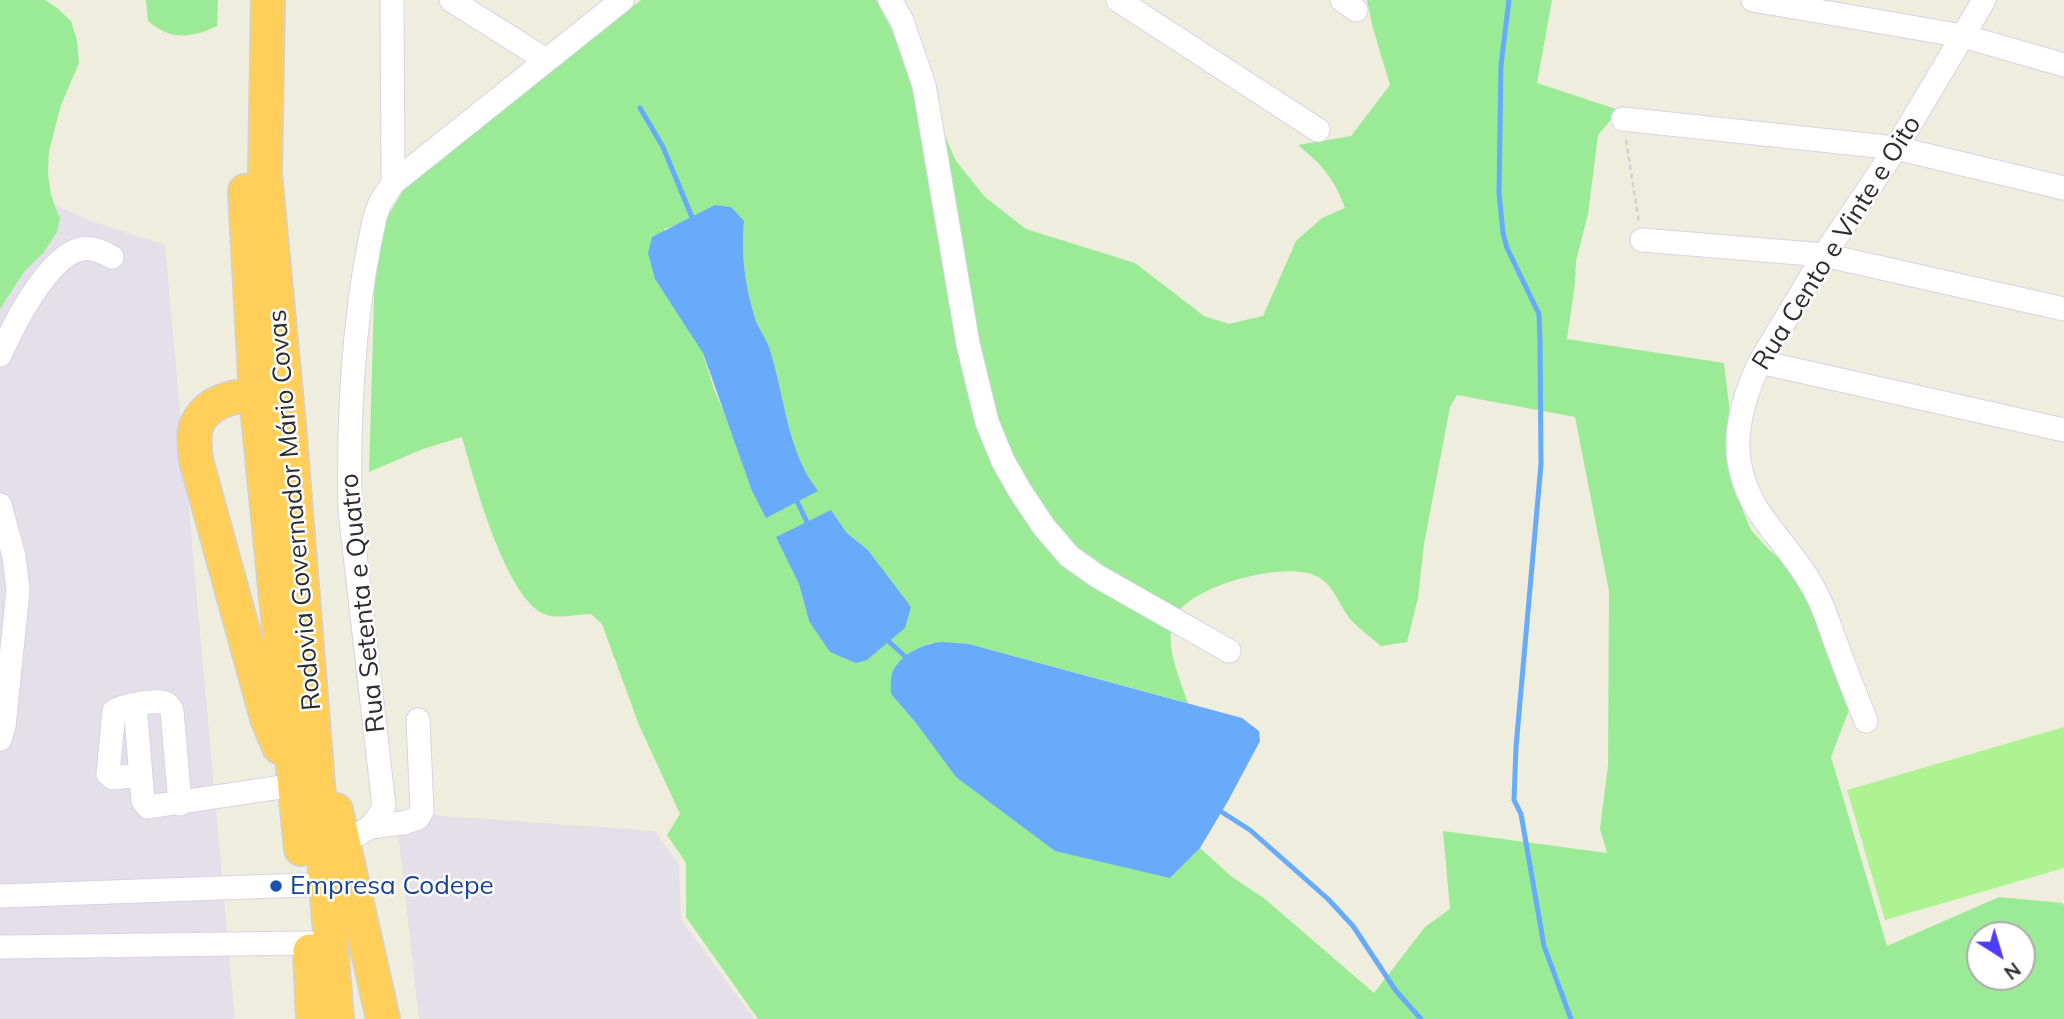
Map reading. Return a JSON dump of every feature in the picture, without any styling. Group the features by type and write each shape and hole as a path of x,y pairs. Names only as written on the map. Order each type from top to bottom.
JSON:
{"highway":[{"name":"Rodovia Governador Mário Covas","path":"246,0 244,172 256,396 302,776 337,1019"},
{"name":"Rodovia Governador Mário Covas","path":"268,0 265,174 289,425 304,885 313,1019"},
{"path":"289,425 270,403 256,396 230,398 212,407 198,422 195,450 272,734 302,776 333,797 357,833 383,1019"}],"street":[{"path":"392,0 393,183"},
{"path":"451,0 546,60"},
{"path":"393,183 622,0"},
{"path":"890,0 906,30 924,85 968,344 986,422 1003,461 1044,527 1069,556 1097,576 1229,651"},
{"path":"1118,0 1318,130"},
{"path":"1753,0 1963,36 2064,65"},
{"name":"Rua Cento e Vinte e Oito","path":"1866,720 1820,600 1802,569 1752,500 1738,459 1737,439 1745,400 1760,362 1824,255 1896,148 1984,0"},
{"path":"1623,119 1896,148 2064,188"},
{"name":"Rua Setenta e Quatro","path":"357,833 379,818 384,806 350,511 349,464 360,294 375,217 393,183"},
{"path":"1642,240 1824,255 2064,309"},
{"path":"0,355 32,296 66,257 90,248 112,257"},
{"path":"1760,362 2064,430"},
{"path":"0,505 14,556 18,590 4,726 0,739"},
{"path":"140,775 113,778 107,770 114,711 162,702 171,708 180,804"},
{"path":"135,705 143,800 148,807 180,804 302,776"},
{"path":"357,833 418,818 422,811 418,720"},
{"path":"0,896 304,885"},
{"path":"0,947 310,943"}],"path":[{"path":"1623,119 1642,240"}],"shaded area":[{"path":"0,182 96,223 165,245 235,1019 0,1019"},
{"path":"402,813 655,831 679,865 681,919 754,1019 419,1019 398,831"}],"green space":[{"path":"0,0 45,0 57,8 71,21 77,40 79,63 61,105 49,151 51,195 60,219 57,232 44,252 24,272 0,309"},
{"path":"146,0 218,0 217,26 190,35 173,35 148,21"},
{"path":"641,0 876,0 928,97 956,161 985,197 1026,229 1135,263 1204,316 1229,324 1263,316 1296,241 1322,218 1345,208 1327,173 1298,145 1351,136 1390,85 1367,0 1552,0 1537,83 1619,110 1598,135 1588,214 1576,261 1567,339 1724,363 1741,506 1751,530 1769,550 1803,576 1854,697 1831,757 1887,946 1999,897 2062,903 2064,1019 758,1019 686,917 686,863 667,835 680,814 639,725 602,624 591,614 547,615 532,606 518,588 493,536 462,437 423,449 369,472 375,264 379,231 404,189 432,160","holes":["744,221 744,259 752,309 770,350 799,458 817,491 766,517 752,491 732,431 714,389 664,229 680,224","1457,395 1575,417 1609,591 1608,765 1600,829 1607,853 1443,831 1450,909 1425,927 1374,993 1265,899 1232,877 1200,848 1170,878 916,723 891,694 906,657 930,643 969,644 1188,703 1171,644 1172,624 1179,611 1211,589 1255,575 1277,572 1296,571 1311,574 1325,582 1352,621 1381,646 1407,642 1418,598 1424,544 1450,407","831,510 847,533 868,550 911,608 809,621 791,566"]},
{"path":"2064,727 2064,868 1885,920 1847,790"}],"water":[{"path":"715,205 731,207 744,221 744,259 752,309 770,350 793,441 818,491 766,518 752,491 703,353 655,279 648,253 652,237"},
{"path":"831,510 847,533 868,550 911,607 905,628 867,660 856,663 830,652 809,621 799,584 776,537"},
{"path":"942,642 969,644 1242,718 1259,731 1260,741 1200,848 1170,878 1055,851 956,777 891,694 892,674 902,659 921,647"}],"waterway":[{"path":"1509,0 1501,65 1499,193 1507,248 1539,314 1541,464 1516,747 1514,800 1521,814 1544,946 1571,1019"},
{"path":"640,108 663,147 694,222"},
{"path":"795,497 809,526"},
{"path":"885,638 909,660"},
{"path":"1217,809 1250,830 1328,899 1353,926 1396,991 1421,1019"}],"place":[{"name":"Empresa Codepe","path":"276,886"}]}
